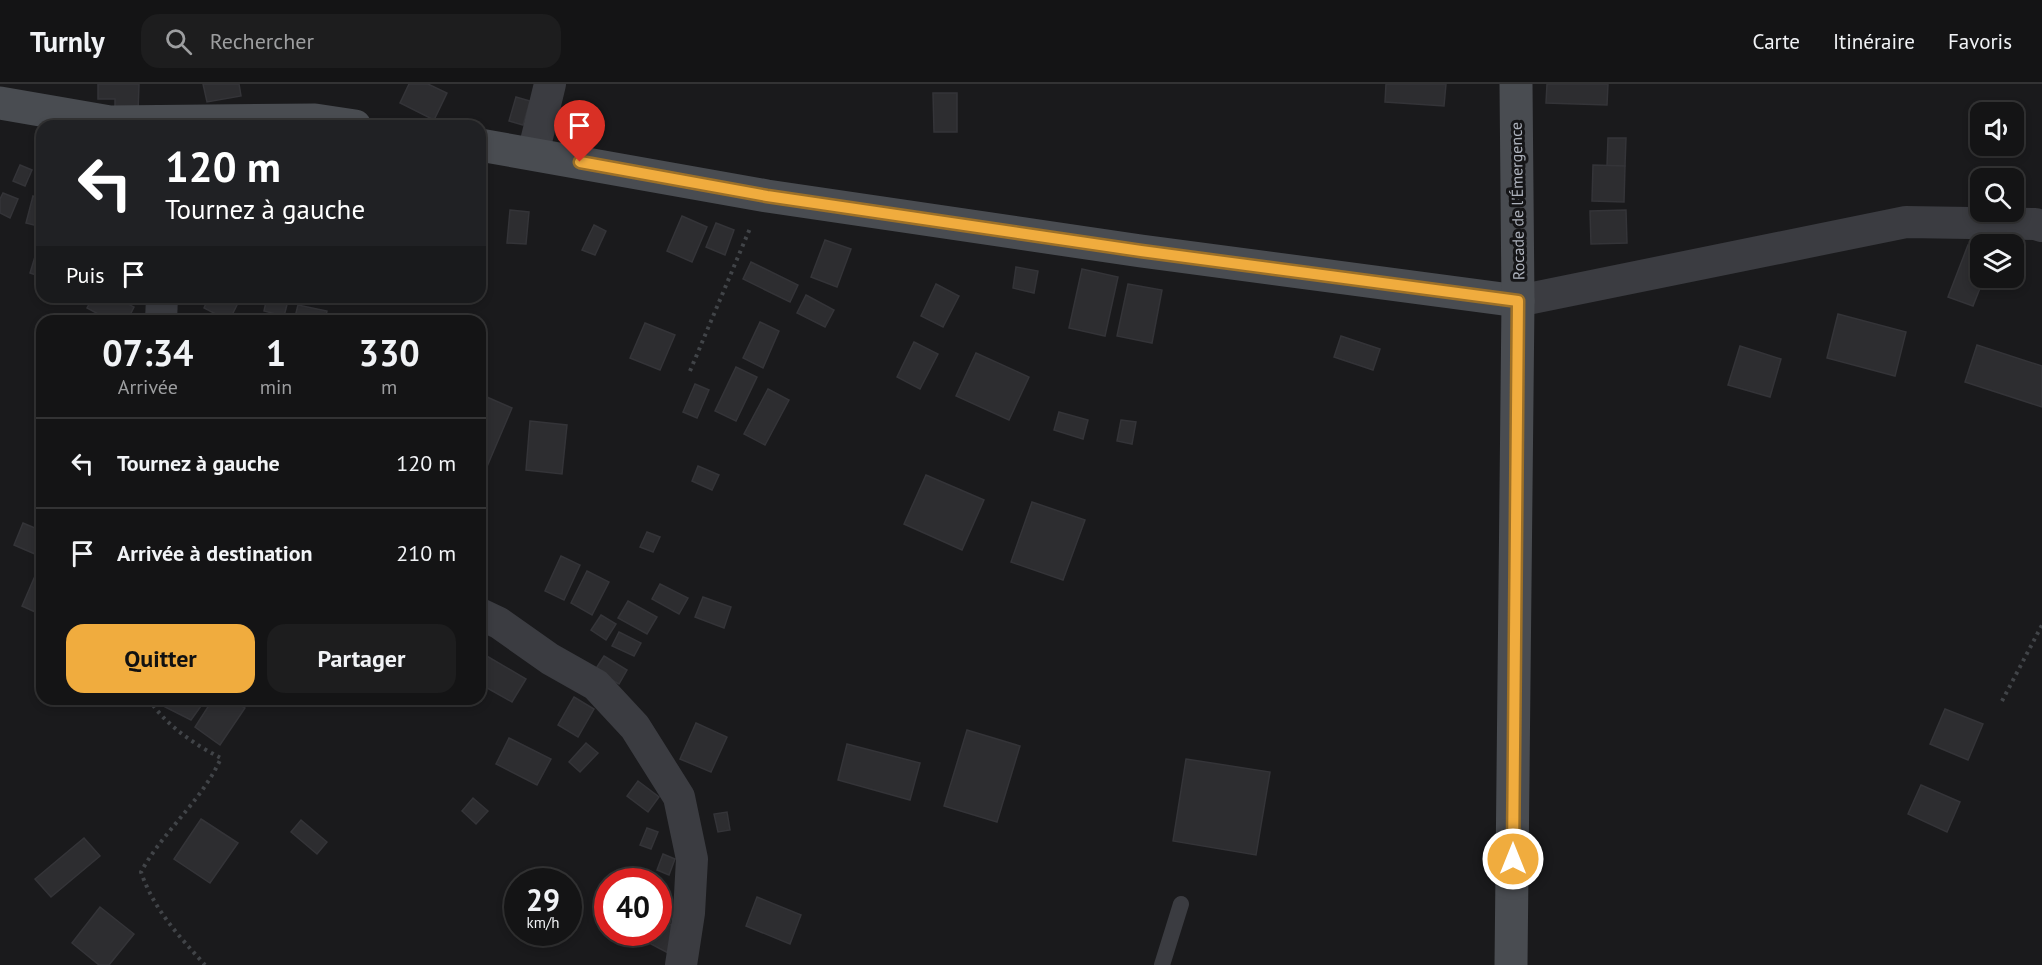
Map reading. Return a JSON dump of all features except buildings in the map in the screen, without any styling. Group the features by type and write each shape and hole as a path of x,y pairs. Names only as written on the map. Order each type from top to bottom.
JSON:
{"street":[{"path":"533,154 550,84"},
{"name":"Rocade de l'Émergence","path":"1511,965 1518,301 1515,84"},
{"path":"0,103 98,120"},
{"path":"486,146 767,196 1141,251 1518,301 1906,222 2042,226"},
{"path":"486,617 499,623 550,659 596,685 635,727 679,797 692,859 689,913 681,965"}],"lane":[{"path":"1162,965 1181,904"}],"path":[{"path":"690,371 745,238 767,196"},
{"path":"2002,701 2042,625"},
{"path":"152,705 191,740 221,758 212,777 152,853 141,872 153,900 178,936 205,965"}],"route":[{"path":"580,162 767,196 1141,251 1518,301 1513,859"}]}
